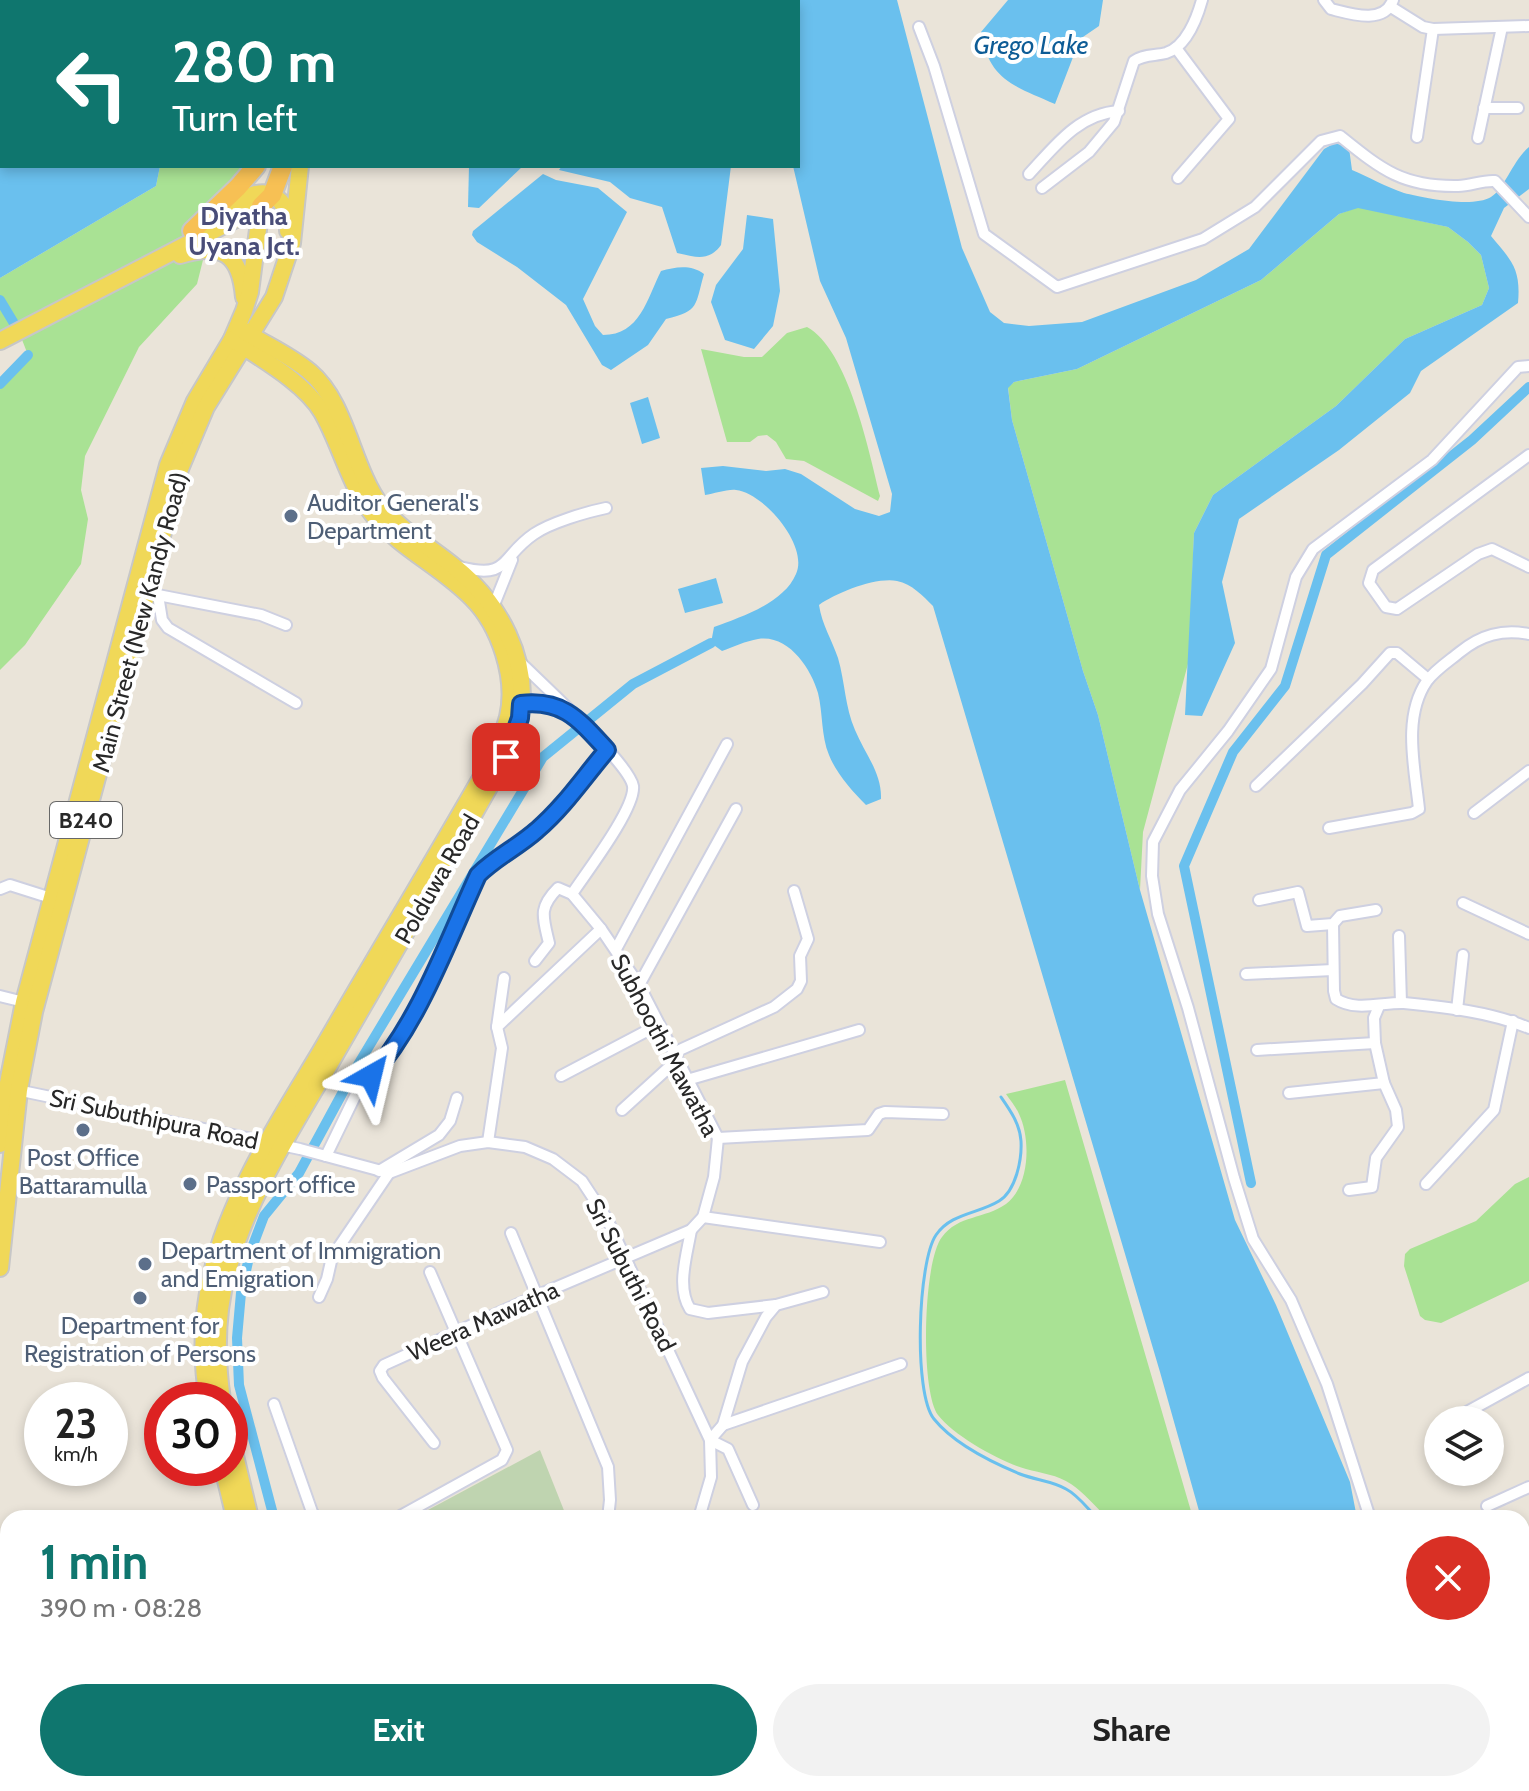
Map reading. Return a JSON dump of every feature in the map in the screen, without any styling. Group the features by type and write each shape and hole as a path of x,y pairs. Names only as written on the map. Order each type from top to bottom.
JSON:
{"highway":[{"path":"192,231 254,168"},
{"path":"266,198 267,168"},
{"path":"266,198 282,168"}],"main road":[{"path":"281,278 292,243 300,168"},
{"path":"141,266 248,197 279,199 286,209 289,224 281,278"},
{"path":"6,338 266,198"},
{"name":"Main Street (New Kandy Road)","path":"0,1144 2,1106 13,1089 51,944 154,591 180,469 242,332 266,198"},
{"path":"141,266 197,250 219,249 230,256 239,271 242,332"},
{"name":"Main Street (New Kandy Road)","path":"0,1268 13,1089 24,1002 168,465 195,401 242,332 274,297 281,278"},
{"name":"Polduwa Road","path":"219,1382 219,1313 226,1275 238,1236 275,1144 496,752 508,716 507,664 476,592 454,566 425,546 384,509 369,489 333,403 311,373 242,332"},
{"name":"Polduwa Road","path":"205,1382 205,1312 224,1231 506,757 520,718 521,704 519,661 494,605 401,543 375,517 359,496 322,412 303,389 242,332"},
{"path":"227,1486 233,1510"},
{"path":"242,1486 248,1510"}],"street":[{"path":"1042,188 1089,152 1114,122 1134,61 1139,57 1168,53 1176,48 1183,41 1202,0"},
{"path":"1324,0 1331,9 1359,16 1383,14 1392,4 1423,27 1433,29 1529,26"},
{"path":"919,27 934,66 984,234 1057,287 1203,239 1255,207 1321,141 1340,136 1387,173 1418,183 1441,187 1495,181 1529,217"},
{"path":"1478,138 1502,27"},
{"path":"1417,137 1433,29"},
{"path":"1176,48 1229,119 1178,178"},
{"path":"1484,108 1518,108"},
{"path":"1029,174 1075,125 1103,112 1119,111"},
{"path":"1367,1510 1327,1384 1291,1300 1253,1239 1188,1008 1158,914 1152,876 1153,842 1180,790 1228,731 1271,669 1296,577 1313,549 1432,460 1518,367 1529,366"},
{"path":"1529,455 1373,570 1369,583 1386,607 1397,609 1478,554 1492,549 1529,567"},
{"path":"476,592 517,547 536,532 606,508"},
{"path":"494,605 517,547"},
{"path":"454,566 481,573 501,568"},
{"path":"286,625 261,615 154,591 162,620 168,628 296,703"},
{"path":"1329,828 1412,813 1419,809 1411,738 1419,697 1428,679 1472,642 1508,630 1529,634"},
{"path":"1256,786 1390,653 1397,653 1428,679"},
{"path":"519,661 622,764 633,786 630,803 572,894 558,888 545,900 542,913 549,943 535,961"},
{"path":"521,704 538,702 574,714"},
{"path":"616,949 727,744"},
{"path":"384,1172 322,1156 358,1090 384,1062 411,1020 478,875 490,862 537,831 572,795 607,750"},
{"path":"1474,813 1529,771"},
{"path":"639,985 736,809"},
{"path":"0,889 10,885 51,898"},
{"path":"622,1110 675,1056 774,1007 797,989 801,981 800,956 808,939 794,891"},
{"path":"1259,900 1298,892 1307,926 1333,924"},
{"name":"Subhoothi Mawatha","path":"572,894 616,949 639,985 718,1138 714,1177 703,1217 691,1230 626,1256"},
{"path":"1463,903 1529,934"},
{"path":"1376,910 1340,916 1333,924 1336,999 1342,1003 1379,1006 1401,1003 1457,1010 1513,1021 1529,1028"},
{"path":"497,1027 601,929"},
{"path":"1399,936 1401,1003"},
{"path":"1457,1010 1463,955"},
{"path":"1246,974 1333,970"},
{"path":"488,1142 502,1048 497,1027 504,978"},
{"path":"0,996 24,1002"},
{"path":"1349,1190 1372,1187 1376,1158 1398,1127 1396,1110 1384,1083 1375,1043 1374,1018 1379,1006"},
{"path":"1426,1184 1494,1110 1513,1021"},
{"path":"561,1076 658,1025"},
{"path":"687,1080 859,1030"},
{"path":"1257,1050 1375,1043"},
{"path":"1289,1093 1384,1083"},
{"name":"Sri Subuthipura Road","path":"13,1089 322,1156"},
{"path":"319,1297 332,1257 384,1172 439,1135 450,1121 457,1098"},
{"path":"718,1138 868,1130 879,1114 885,1112 943,1114"},
{"name":"Sri Subuthi Road","path":"384,1172 460,1146 488,1142 525,1147 553,1159 582,1181 626,1256 710,1440 711,1477 701,1510"},
{"path":"703,1217 880,1242"},
{"path":"691,1230 683,1286 684,1300 690,1309 708,1313 776,1305 823,1292"},
{"path":"511,1233 608,1467 609,1510"},
{"name":"Weera Mawatha","path":"434,1443 380,1371 384,1365 626,1256"},
{"path":"411,1510 502,1460 507,1454 430,1272"},
{"path":"753,1505 728,1449 710,1440 723,1425 742,1362 766,1317 776,1305"},
{"path":"723,1425 901,1364"},
{"path":"1478,1406 1529,1378"},
{"path":"274,1404 311,1510"},
{"path":"1487,1506 1529,1487"}],"green space":[{"path":"160,168 254,168 192,231 144,264 206,248 197,284 139,347 85,456 81,490 88,519 81,564 25,645 0,670 0,384 28,355 19,332 0,341 0,278 156,186"},
{"path":"1358,207 1448,227 1481,255 1489,288 1482,305 1405,339 1336,406 1213,495 1194,533 1189,660 1143,832 1140,890 1098,715 1012,420 1008,387 1014,382 1077,369 1261,280 1339,214"},
{"path":"807,327 834,356 845,378 870,454 880,496 878,501 804,461 786,459 776,442 767,435 758,436 750,442 727,442 701,349 762,357 787,333"},
{"path":"1065,1080 1191,1510 1099,1510 1066,1481 1016,1466 991,1454 966,1439 938,1415 932,1401 926,1354 931,1271 936,1251 948,1230 998,1209 1014,1196 1020,1186 1026,1162 1025,1136 1019,1114 1006,1094"},
{"path":"1529,1177 1529,1281 1441,1323 1425,1320 1420,1316 1404,1266 1405,1254 1410,1249 1476,1221 1515,1184"},
{"path":"540,1450 564,1510 428,1510"}],"water":[{"path":"800,0 897,0 962,248 990,312 1004,323 1029,326 1082,322 1196,280 1249,249 1324,149 1335,143 1349,148 1352,170 1404,193 1461,202 1483,200 1496,193 1529,147 1529,189 1504,208 1491,236 1514,266 1518,303 1421,371 1410,393 1339,450 1239,519 1222,582 1235,643 1202,716 1185,715 1194,533 1213,495 1336,406 1405,339 1482,305 1489,288 1481,255 1448,227 1358,208 1339,214 1261,280 1077,369 1014,382 1008,388 1012,420 1098,715 1140,890 1235,1220 1276,1305 1350,1482 1355,1510 1199,1510 933,606 908,585 888,580 856,587 819,605 838,658 852,721 879,781 881,799 866,805 832,762 826,748 818,693 810,673 797,655 788,647 769,639 753,640 722,651 711,643 714,627 761,608 782,593 796,574 798,562 790,536 771,511 759,500 736,490 705,495 701,468 785,469 801,474 855,509 879,516 890,512 892,494 846,338 820,281 793,168 800,168"},
{"name":"Grego Lake","path":"1008,0 1103,0 1099,26 1080,39 1055,104 1006,80 990,61 981,32"},
{"path":"0,168 160,168 156,186 0,278"},
{"path":"469,168 521,168 479,208 468,207"},
{"path":"731,168 721,245 707,256 677,253 662,207 630,198 610,182 559,170"},
{"path":"543,174 556,180 598,188 627,212 583,299 595,326 603,335 626,329 634,322 641,314 661,271 688,268 704,274 697,300 691,309 666,319 648,345 611,370 602,365 566,305 517,267 477,242 472,235"},
{"path":"747,215 773,219 780,291 773,326 754,349 725,340 711,302 716,285 743,249"},
{"path":"648,397 660,438 642,444 630,403"},
{"path":"716,578 723,603 685,613 678,589"}],"waterway":[{"path":"0,300 18,330"},
{"path":"0,384 28,355"},
{"path":"1251,1183 1184,866 1233,752 1285,686 1326,555 1472,440 1529,387"},
{"path":"272,1510 239,1385 237,1338 241,1293 250,1253 264,1216 299,1173 356,1068 543,757 633,684 711,643"},
{"path":"1001,1097 1019,1129 1021,1141 1017,1174 1005,1196 949,1222 936,1235 930,1249 920,1327 927,1405 942,1428 962,1444 1009,1469 1066,1489 1090,1510"}],"place":[{"name":"Auditor General's Department","path":"291,516"},
{"name":"Post Office Battaramulla","path":"83,1130"},
{"name":"Passport office","path":"190,1184"},
{"name":"Department of Immigration and Emigration","path":"145,1264"},
{"name":"Department for Registration of Persons","path":"140,1298"}],"district":[{"name":"Diyatha Uyana Jct.","path":"244,231"}],"route":[{"path":"371,1076 384,1062 411,1020 478,875 490,862 537,831 572,795 607,750 574,714 538,702 521,704 520,718 506,757"}]}
